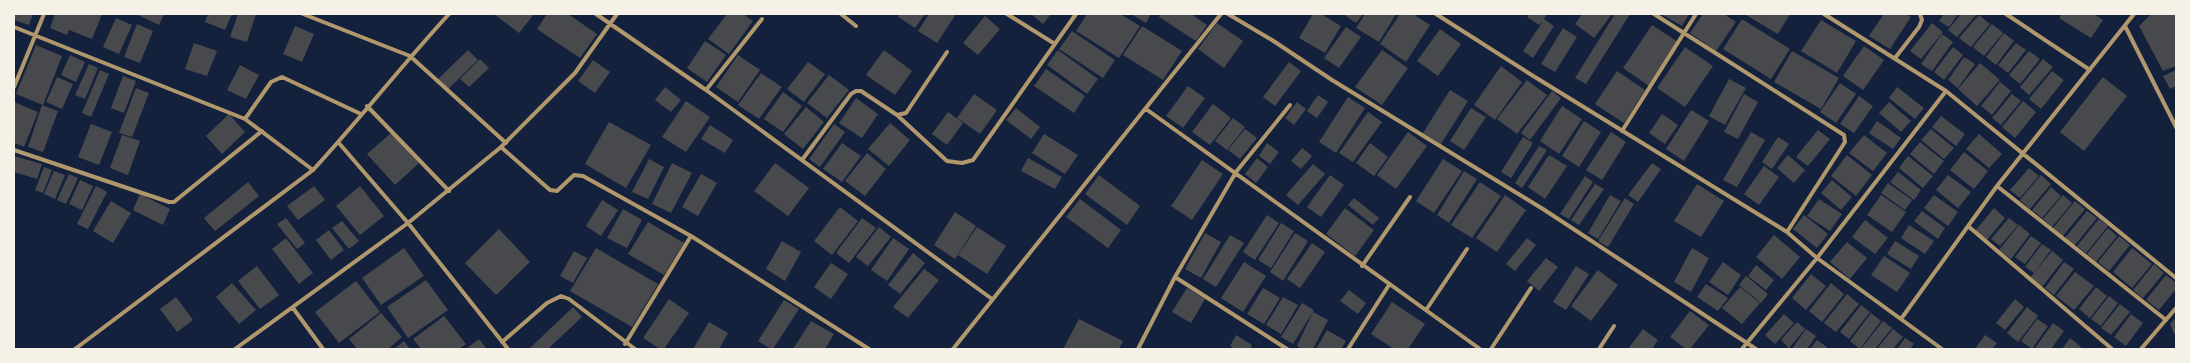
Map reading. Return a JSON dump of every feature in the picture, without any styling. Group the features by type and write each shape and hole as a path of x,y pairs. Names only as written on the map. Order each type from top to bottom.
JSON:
{"street":[{"path":"14,87 44,14"},
{"path":"303,14 410,56 506,143"},
{"path":"75,349 313,170 410,56 449,14"},
{"path":"596,14 706,90 992,299"},
{"path":"235,349 408,223 506,143 575,73 617,14"},
{"path":"841,14 856,26"},
{"path":"1007,14 1055,44"},
{"path":"802,160 851,94 856,91 861,91 897,116 947,161 962,163 973,160 1076,14"},
{"path":"953,349 1221,14"},
{"path":"1228,14 1272,40 1332,80 1543,209 1756,349"},
{"path":"1436,14 1622,131 1787,232 1817,258 1942,349"},
{"path":"1654,14 1844,135 1845,142 1787,232"},
{"path":"1622,131 1685,34 1696,14"},
{"path":"1824,14 1946,91 2176,278"},
{"path":"1895,58 1919,27 1922,20 1920,14"},
{"path":"2006,14 2090,70"},
{"path":"1901,319 1997,186 2024,155 2134,14"},
{"path":"706,90 762,19"},
{"path":"2125,26 2176,127"},
{"path":"14,27 246,119 313,170"},
{"path":"897,116 906,113 947,52"},
{"path":"246,119 271,82 282,77 361,114"},
{"path":"1742,349 1817,258 1946,91"},
{"path":"1140,348 1175,277 1236,172 1290,105"},
{"path":"368,106 449,191"},
{"path":"1146,109 1236,172 1362,266 1480,349"},
{"path":"14,150 169,202 174,202 262,131"},
{"path":"338,142 408,223 508,349"},
{"path":"501,147 550,190 557,191 574,175 583,176 691,236 869,349"},
{"path":"1997,186 2166,320"},
{"path":"1362,266 1410,197"},
{"path":"1968,226 2112,349"},
{"path":"625,344 691,236"},
{"path":"1426,310 1467,249"},
{"path":"1175,277 1286,349"},
{"path":"1348,349 1389,285"},
{"path":"1491,349 1531,288"},
{"path":"502,342 547,303 562,296 569,299 625,344 635,349"},
{"path":"293,308 323,349"},
{"path":"2141,349 2176,308"},
{"path":"1599,349 1614,326"}],"building":[{"path":"14,14 33,14 29,25 14,20"},
{"path":"55,14 102,14 92,39 69,30 67,35 50,28"},
{"path":"136,14 164,14 159,25"},
{"path":"208,14 232,14 225,30 205,22"},
{"path":"238,14 256,14 247,42 230,37"},
{"path":"494,14 534,14 519,33"},
{"path":"547,14 568,14 597,34 580,58 537,29"},
{"path":"727,14 743,14 753,21 729,54 708,39"},
{"path":"900,14 925,14 915,28 898,17"},
{"path":"929,14 956,14 937,43 918,31"},
{"path":"1031,14 1051,14 1043,24"},
{"path":"1087,14 1120,14 1140,26 1119,58 1076,31"},
{"path":"1131,14 1151,14 1146,23"},
{"path":"1160,14 1191,14 1207,25 1196,41 1159,17"},
{"path":"1313,14 1321,14 1341,26 1325,53 1299,38"},
{"path":"1343,14 1363,14 1356,23"},
{"path":"1365,14 1396,14 1379,42 1356,28"},
{"path":"1400,14 1413,14 1430,25 1406,62 1380,44"},
{"path":"1530,14 1547,14 1544,19 1554,26 1533,58 1523,51 1543,21 1539,25 1527,17"},
{"path":"1582,14 1612,14 1594,38 1575,24"},
{"path":"1615,14 1630,14 1586,84 1575,78"},
{"path":"1661,14 1689,14 1682,26"},
{"path":"1703,14 1724,14 1736,22 1716,51 1690,33"},
{"path":"1790,14 1778,34 1746,15"},
{"path":"1884,14 1906,14 1911,17 1890,49 1869,36"},
{"path":"1944,14 1958,14 1949,27 1939,21"},
{"path":"1961,14 1977,14 1957,37 1948,30"},
{"path":"2062,14 2094,14 2103,20 2091,38 2059,18"},
{"path":"2151,14 2175,14 2176,17 2176,66 2163,71 2139,26"},
{"path":"1979,15 1990,24 1971,47 1959,38"},
{"path":"985,16 1000,29 978,55 963,43"},
{"path":"116,18 132,25 119,54 103,47"},
{"path":"1742,19 1790,49 1771,79 1723,49"},
{"path":"1821,20 1856,41 1837,73 1801,51"},
{"path":"1217,23 1243,41 1224,68 1198,49"},
{"path":"1932,23 1943,32 1921,59 1910,51"},
{"path":"137,24 153,31 140,63 124,57"},
{"path":"1992,24 2003,33 1984,56 1973,47"},
{"path":"1652,25 1678,42 1649,86 1623,68"},
{"path":"295,26 314,34 302,62 283,54"},
{"path":"1142,26 1182,51 1163,80 1123,55"},
{"path":"1346,27 1361,37 1339,68 1324,58"},
{"path":"1563,28 1577,37 1555,72 1541,64"},
{"path":"1440,29 1461,44 1438,76 1417,61"},
{"path":"1072,31 1115,60 1103,78 1059,49"},
{"path":"2004,33 2014,41 1996,65 1986,57"},
{"path":"1942,34 1953,42 1932,71 1921,64"},
{"path":"705,41 726,55 707,82 687,68"},
{"path":"194,43 217,51 207,76 185,69"},
{"path":"2016,43 2026,50 2008,73 1998,65"},
{"path":"36,45 62,56 43,105 16,94"},
{"path":"1864,46 1884,60 1863,90 1843,76"},
{"path":"1685,47 1713,66 1685,107 1657,88"},
{"path":"1953,47 1963,55 1944,80 1934,72"},
{"path":"468,50 478,60 447,90 437,80"},
{"path":"884,50 912,71 895,95 866,75"},
{"path":"1058,50 1098,79 1087,94 1047,65"},
{"path":"1382,50 1408,68 1382,105 1355,87"},
{"path":"1792,51 1839,78 1821,109 1774,82"},
{"path":"2029,51 2040,59 2020,84 2009,75"},
{"path":"70,55 85,62 76,82 61,75"},
{"path":"738,55 760,70 738,102 716,87"},
{"path":"1964,57 1975,64 1958,88 1948,80"},
{"path":"480,59 489,68 469,87 460,79"},
{"path":"2043,59 2053,67 2029,95 2020,87"},
{"path":"593,60 610,72 595,93 578,81"},
{"path":"808,62 825,74 804,102 787,89"},
{"path":"1289,62 1301,71 1275,106 1263,97"},
{"path":"1980,63 2000,80 1977,106 1958,89"},
{"path":"89,64 98,68 85,99 75,95"},
{"path":"240,65 259,75 246,99 227,90"},
{"path":"1501,66 1522,82 1495,120 1474,105"},
{"path":"1046,69 1085,96 1074,113 1034,86"},
{"path":"100,70 109,74 91,117 82,113"},
{"path":"2176,70 2176,86 2170,89 2163,76"},
{"path":"1617,71 1645,90 1624,123 1595,104"},
{"path":"2052,71 2064,80 2041,109 2029,99"},
{"path":"761,73 782,87 759,119 738,105"},
{"path":"829,75 849,90 827,118 807,103"},
{"path":"123,76 136,81 124,113 111,108"},
{"path":"57,77 73,84 62,109 46,102"},
{"path":"2103,77 2127,96 2084,151 2060,132"},
{"path":"1729,79 1746,88 1725,125 1709,116"},
{"path":"1527,80 1547,95 1517,134 1497,119"},
{"path":"2000,82 2011,91 1992,115 1981,106"},
{"path":"1840,83 1856,94 1836,123 1820,112"},
{"path":"1188,86 1205,98 1183,128 1166,116"},
{"path":"665,87 681,100 671,112 655,100"},
{"path":"1897,87 1924,108 1915,119 1889,98"},
{"path":"136,88 149,93 132,137 119,133"},
{"path":"1450,90 1468,101 1441,144 1423,133"},
{"path":"1552,91 1561,98 1530,140 1521,133"},
{"path":"783,92 802,106 783,132 764,119"},
{"path":"974,94 997,110 980,134 957,118"},
{"path":"1744,94 1758,102 1738,139 1724,132"},
{"path":"2012,94 2021,101 2001,125 1992,118"},
{"path":"1318,95 1328,102 1317,118 1307,111"},
{"path":"1859,96 1873,106 1854,133 1840,124"},
{"path":"1348,97 1365,108 1336,153 1319,142"},
{"path":"856,98 878,114 862,138 839,123"},
{"path":"686,101 710,117 686,152 662,137"},
{"path":"2023,101 2036,112 2015,138 2002,127"},
{"path":"14,102 38,112 24,147 14,143"},
{"path":"1297,102 1306,109 1294,125 1285,118"},
{"path":"1889,102 1911,121 1901,132 1879,113"},
{"path":"1213,104 1231,118 1210,145 1192,132"},
{"path":"42,105 58,111 43,152 28,147"},
{"path":"1562,106 1582,119 1559,154 1540,141"},
{"path":"806,107 824,122 803,149 784,134"},
{"path":"1016,108 1040,127 1031,139 1006,120"},
{"path":"1471,108 1486,117 1464,150 1450,141"},
{"path":"1691,110 1709,121 1684,161 1666,149"},
{"path":"948,112 963,123 947,145 932,134"},
{"path":"1368,112 1382,122 1353,162 1339,153"},
{"path":"229,114 245,132 222,154 206,136"},
{"path":"1662,114 1678,125 1665,144 1649,133"},
{"path":"1941,116 1965,134 1956,146 1932,127"},
{"path":"1233,118 1245,127 1227,150 1215,141"},
{"path":"1584,121 1601,132 1579,167 1562,156"},
{"path":"1877,121 1901,138 1893,149 1869,133"},
{"path":"609,122 651,145 626,188 585,164"},
{"path":"890,123 910,140 889,166 868,149"},
{"path":"91,124 112,132 99,165 78,157"},
{"path":"834,124 845,132 820,167 809,159"},
{"path":"710,125 733,140 725,153 701,139"},
{"path":"1245,129 1257,138 1240,159 1228,150"},
{"path":"1931,129 1954,148 1944,159 1921,140"},
{"path":"1818,130 1830,139 1808,166 1796,157"},
{"path":"1408,132 1427,146 1396,189 1377,175"},
{"path":"1611,132 1626,142 1602,180 1586,170"},
{"path":"1751,132 1765,140 1737,187 1723,180"},
{"path":"391,133 419,163 395,185 367,154"},
{"path":"1044,134 1078,155 1065,174 1032,153"},
{"path":"1979,134 2002,154 1989,168 1966,149"},
{"path":"122,135 140,141 128,175 110,168"},
{"path":"1864,135 1887,153 1873,171 1849,153"},
{"path":"1523,137 1533,143 1511,178 1501,172"},
{"path":"1778,137 1789,144 1772,169 1762,162"},
{"path":"1920,142 1944,161 1934,174 1910,154"},
{"path":"842,143 861,156 842,182 823,169"},
{"path":"1267,143 1279,152 1270,164 1259,156"},
{"path":"1370,143 1388,157 1374,176 1356,163"},
{"path":"1539,146 1547,150 1522,188 1515,183"},
{"path":"1302,148 1312,156 1301,169 1291,161"},
{"path":"1964,152 1988,171 1974,189 1950,170"},
{"path":"867,153 886,169 865,196 845,181"},
{"path":"1549,155 1567,166 1545,199 1528,187"},
{"path":"1788,155 1805,170 1794,183 1777,168"},
{"path":"1847,155 1872,175 1856,196 1831,176"},
{"path":"14,156 42,164 37,179 14,172"},
{"path":"1908,156 1933,176 1923,188 1899,168"},
{"path":"1028,158 1062,177 1055,189 1021,171"},
{"path":"1257,158 1268,167 1256,183 1245,174"},
{"path":"649,159 664,167 648,199 632,192"},
{"path":"1443,159 1462,171 1434,213 1416,201"},
{"path":"1202,160 1223,174 1192,220 1171,206"},
{"path":"672,163 692,173 671,213 652,204"},
{"path":"775,163 809,188 788,216 754,191"},
{"path":"1652,163 1661,169 1638,202 1628,195"},
{"path":"1313,164 1325,174 1298,205 1286,195"},
{"path":"1764,166 1779,177 1759,205 1744,194"},
{"path":"44,167 52,170 43,193 35,190"},
{"path":"2029,168 2039,176 2020,198 2010,190"},
{"path":"54,171 65,175 55,199 44,194"},
{"path":"1464,171 1477,179 1449,223 1437,215"},
{"path":"1898,172 1921,190 1914,200 1890,182"},
{"path":"69,174 78,178 66,204 57,200"},
{"path":"701,174 717,183 698,216 682,207"},
{"path":"1099,175 1140,206 1127,225 1085,194"},
{"path":"1330,175 1344,185 1321,217 1307,207"},
{"path":"1948,175 1971,192 1958,208 1936,190"},
{"path":"2041,175 2051,184 2030,209 2020,200"},
{"path":"1585,176 1593,182 1569,219 1560,214"},
{"path":"80,180 93,186 82,210 69,204"},
{"path":"1832,180 1852,197 1841,210 1821,193"},
{"path":"248,182 259,196 215,231 204,218"},
{"path":"1480,182 1501,196 1472,238 1451,225"},
{"path":"1888,183 1912,200 1905,210 1881,193"},
{"path":"1595,184 1604,189 1579,225 1571,220"},
{"path":"1697,184 1724,201 1701,237 1674,221"},
{"path":"96,186 107,192 88,229 77,224"},
{"path":"314,186 325,200 298,220 287,206"},
{"path":"360,186 384,216 360,235 336,206"},
{"path":"2051,187 2061,196 2042,218 2032,210"},
{"path":"140,194 170,209 163,225 133,210"},
{"path":"1505,195 1526,210 1497,252 1476,238"},
{"path":"1610,195 1621,201 1598,239 1588,233"},
{"path":"1881,195 1906,212 1892,232 1867,215"},
{"path":"1934,195 1958,212 1948,226 1924,208"},
{"path":"2063,195 2072,203 2052,227 2043,219"},
{"path":"1354,198 1379,218 1373,225 1348,205"},
{"path":"1625,198 1634,204 1608,247 1598,241"},
{"path":"1080,199 1121,230 1108,248 1066,217"},
{"path":"1819,199 1842,214 1830,231 1807,216"},
{"path":"602,200 618,210 601,236 586,226"},
{"path":"111,201 131,213 113,243 93,231"},
{"path":"2075,201 2085,209 2063,236 2053,228"},
{"path":"840,207 858,221 832,255 814,241"},
{"path":"1345,208 1374,230 1355,256 1326,234"},
{"path":"1994,208 2005,218 1986,241 1975,231"},
{"path":"623,209 642,220 627,248 607,238"},
{"path":"1922,211 1945,228 1938,239 1914,221"},
{"path":"2087,211 2097,218 2074,246 2065,238"},
{"path":"955,212 976,226 955,259 934,245"},
{"path":"1267,215 1279,223 1255,260 1243,252"},
{"path":"1804,215 1828,234 1817,248 1793,229"},
{"path":"286,218 305,243 297,249 277,224"},
{"path":"862,218 876,228 849,263 836,253"},
{"path":"2009,218 2018,225 2000,246 1991,239"},
{"path":"2099,219 2108,226 2086,253 2077,246"},
{"path":"1865,220 1888,238 1875,254 1852,237"},
{"path":"342,221 359,241 349,249 332,228"},
{"path":"648,222 684,243 664,275 628,254"},
{"path":"1281,223 1294,231 1271,268 1258,260"},
{"path":"1909,225 1934,241 1925,254 1901,238"},
{"path":"2019,225 2030,234 2011,259 1999,250"},
{"path":"879,227 891,237 868,266 856,257"},
{"path":"977,227 1006,246 987,274 958,255"},
{"path":"2108,228 2117,236 2096,262 2087,254"},
{"path":"499,229 530,262 496,295 465,263"},
{"path":"329,230 344,250 331,260 316,240"},
{"path":"1205,233 1221,242 1201,278 1185,269"},
{"path":"1295,233 1308,241 1283,281 1270,272"},
{"path":"1230,235 1244,243 1216,287 1203,279"},
{"path":"1774,235 1800,257 1782,279 1756,257"},
{"path":"2031,236 2041,243 2025,264 2015,257"},
{"path":"2119,236 2130,245 2109,271 2098,262"},
{"path":"286,238 313,273 299,284 272,249"},
{"path":"893,238 909,249 887,281 871,270"},
{"path":"1527,238 1536,245 1515,271 1506,264"},
{"path":"782,241 801,252 785,281 766,269"},
{"path":"1895,241 1919,256 1911,269 1887,254"},
{"path":"1847,242 1867,258 1850,279 1830,262"},
{"path":"1312,243 1325,252 1300,288 1287,279"},
{"path":"2042,244 2051,250 2034,273 2025,267"},
{"path":"404,248 424,276 381,305 362,278"},
{"path":"596,248 658,284 632,327 570,291"},
{"path":"1692,248 1709,258 1691,292 1674,282"},
{"path":"2132,248 2152,264 2132,288 2113,272"},
{"path":"574,251 587,258 573,283 560,276"},
{"path":"2052,251 2063,260 2042,287 2030,278"},
{"path":"913,253 925,263 900,294 888,285"},
{"path":"1884,256 1910,273 1897,292 1871,275"},
{"path":"1546,258 1558,267 1539,291 1527,281"},
{"path":"1244,262 1266,276 1243,312 1221,298"},
{"path":"1723,262 1741,275 1728,295 1709,282"},
{"path":"2064,262 2074,269 2054,295 2045,288"},
{"path":"831,263 848,274 831,299 814,287"},
{"path":"2154,264 2164,273 2143,298 2133,290"},
{"path":"1756,265 1774,280 1766,290 1748,276"},
{"path":"257,266 279,295 260,309 238,281"},
{"path":"1576,266 1589,274 1566,310 1553,302"},
{"path":"924,269 939,280 908,318 893,307"},
{"path":"1598,270 1618,285 1591,321 1571,306"},
{"path":"2075,272 2094,286 2074,310 2056,296"},
{"path":"1811,274 1826,286 1806,310 1792,298"},
{"path":"2166,275 2176,283 2176,289 2159,310 2146,300"},
{"path":"1746,276 1768,294 1761,303 1739,285"},
{"path":"426,280 448,310 408,338 387,307"},
{"path":"356,281 380,312 339,343 315,312"},
{"path":"232,283 256,310 239,324 216,297"},
{"path":"1831,283 1844,294 1822,322 1809,311"},
{"path":"1706,284 1728,298 1718,311 1697,297"},
{"path":"1740,287 1760,303 1742,324 1722,308"},
{"path":"2096,287 2107,296 2090,318 2079,309"},
{"path":"1187,288 1205,299 1191,323 1172,312"},
{"path":"1263,288 1280,298 1264,324 1247,314"},
{"path":"1349,290 1366,303 1358,314 1340,301"},
{"path":"1847,294 1859,304 1836,332 1824,323"},
{"path":"2109,296 2118,303 2101,326 2091,319"},
{"path":"176,297 193,320 177,332 160,309"},
{"path":"1283,297 1298,305 1281,334 1266,325"},
{"path":"669,299 689,313 664,349 660,349 643,338"},
{"path":"2015,299 2024,307 2005,330 1996,323"},
{"path":"784,300 799,309 773,349 771,349 758,341"},
{"path":"1392,302 1425,324 1408,349 1394,349 1371,334"},
{"path":"1302,303 1314,310 1293,344 1281,337"},
{"path":"2120,304 2130,312 2111,335 2101,328"},
{"path":"1861,305 1870,312 1849,339 1840,332"},
{"path":"573,307 582,317 548,349 529,349"},
{"path":"2027,307 2038,316 2018,342 2007,333"},
{"path":"1690,311 1709,325 1690,349 1686,349 1670,337"},
{"path":"1313,312 1328,320 1313,349 1302,349 1297,346"},
{"path":"381,313 402,337 388,349 357,349 349,339"},
{"path":"1871,313 1881,321 1860,349 1850,341"},
{"path":"1784,314 1794,323 1775,344 1765,335"},
{"path":"2131,314 2143,323 2126,346 2114,337"},
{"path":"444,316 466,344 459,349 421,349 413,339"},
{"path":"2176,317 2176,333 2174,334 2170,324"},
{"path":"1079,319 1123,341 1119,349 1063,349"},
{"path":"2037,319 2048,326 2032,349 2021,341"},
{"path":"811,321 834,334 825,349 793,349"},
{"path":"1883,321 1892,328 1875,349 1861,349"},
{"path":"709,322 728,333 719,349 693,349"},
{"path":"1797,322 1805,329 1789,348 1781,340"},
{"path":"2053,323 2064,331 2051,349 2035,348"},
{"path":"1643,329 1658,340 1652,349 1628,349"},
{"path":"1806,329 1816,336 1807,349 1792,349"},
{"path":"1893,329 1903,337 1893,349 1877,349"},
{"path":"1327,330 1346,341 1341,349 1316,349"},
{"path":"1236,335 1252,345 1250,349 1235,349 1230,346"},
{"path":"1985,335 1997,343 1992,349 1975,349"},
{"path":"1905,338 1914,344 1910,349 1897,349"},
{"path":"2070,338 2081,347 2080,349 2062,349"},
{"path":"479,339 487,349 466,349"},
{"path":"1817,340 1827,347 1826,349 1810,349"},
{"path":"404,341 410,349 394,349"}]}
